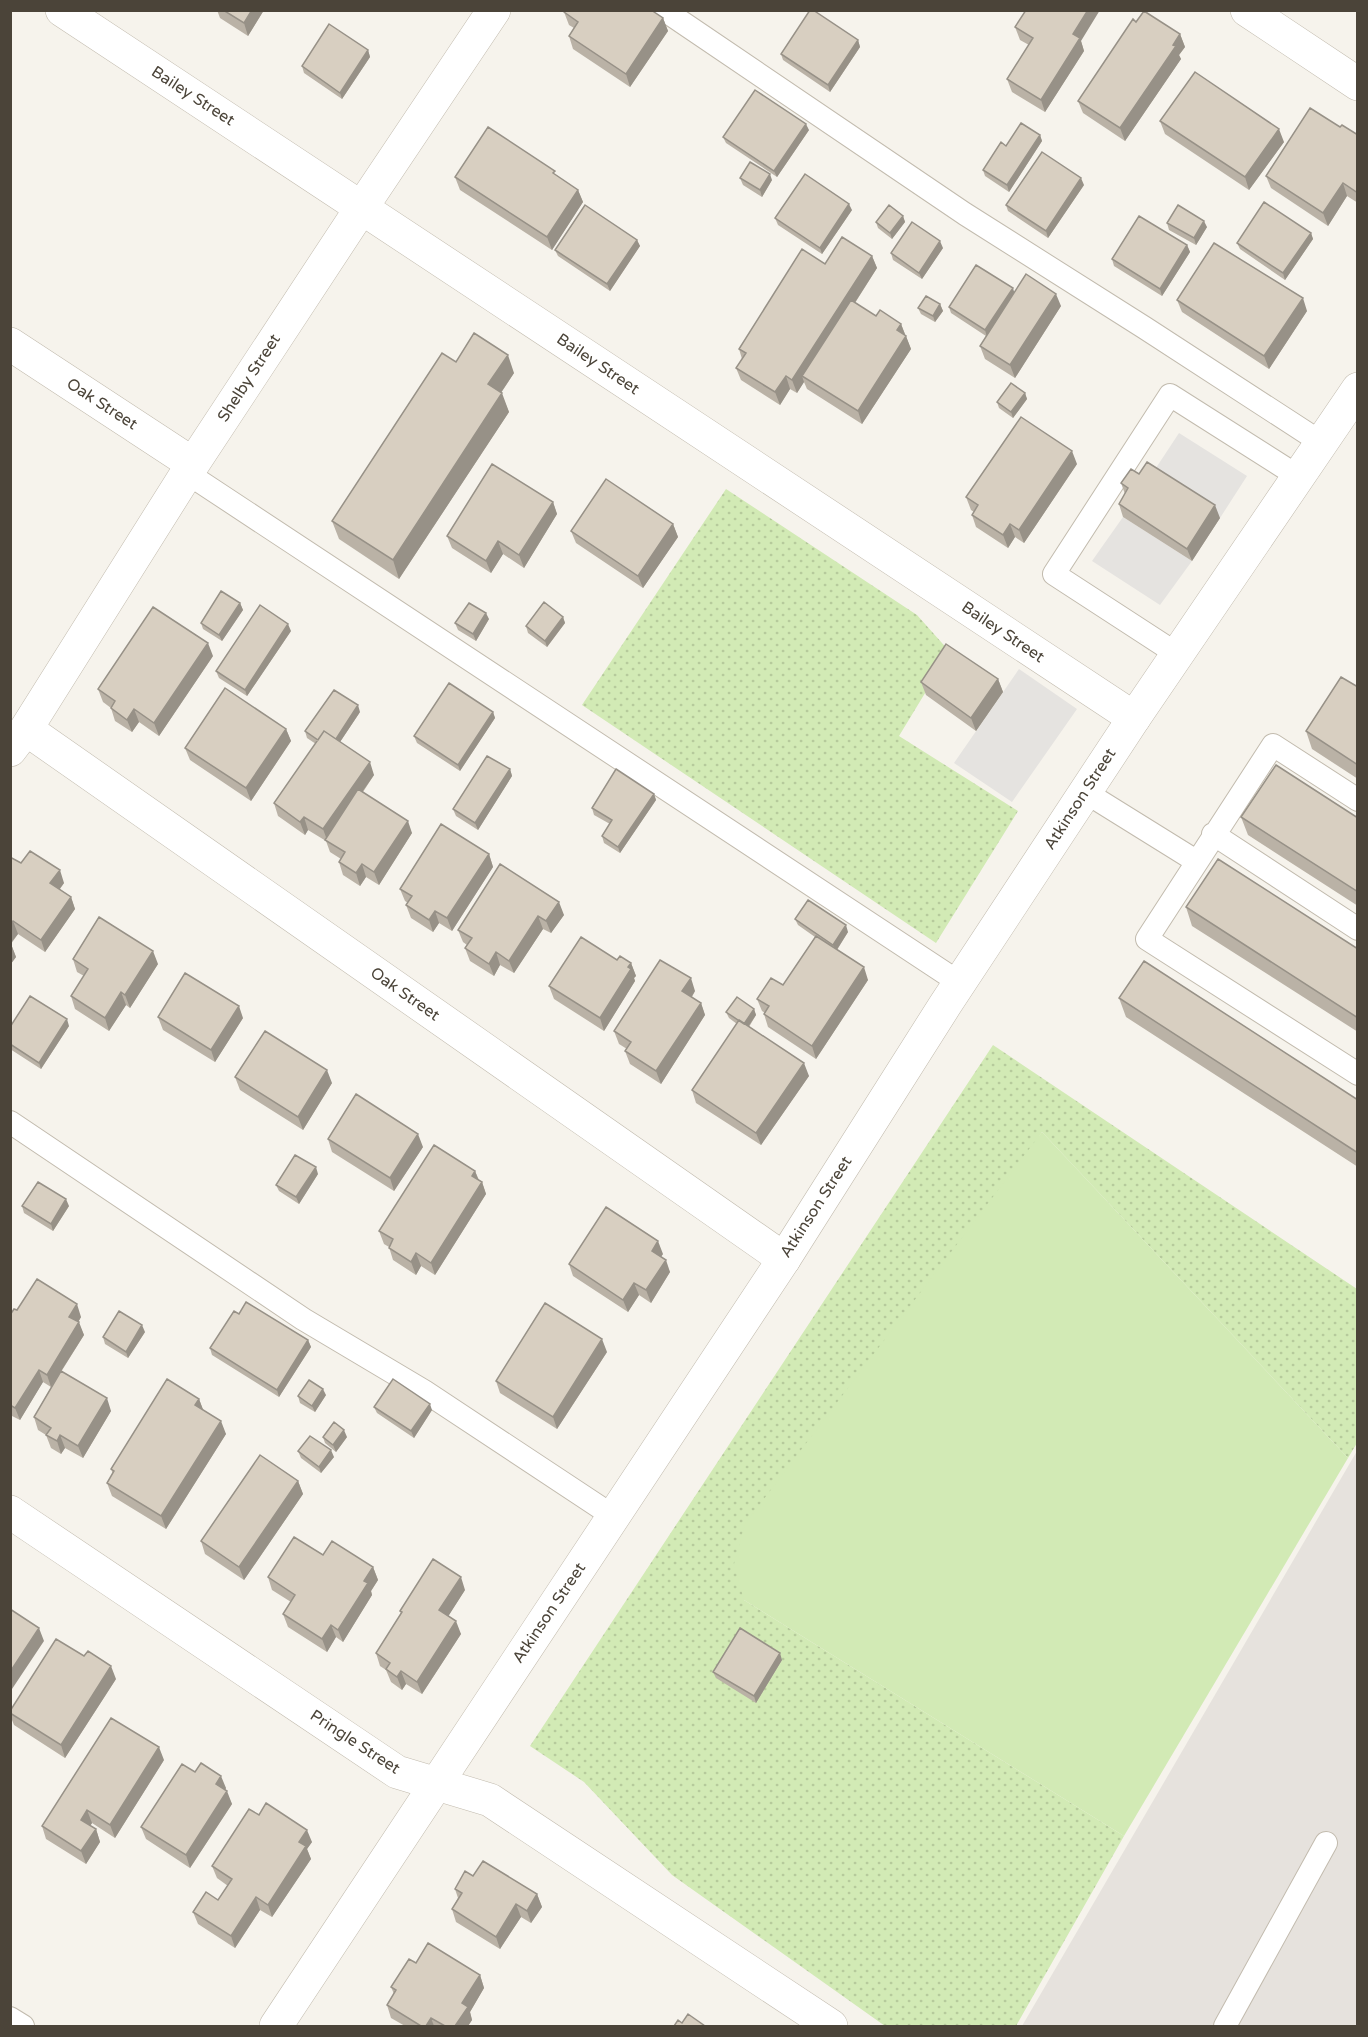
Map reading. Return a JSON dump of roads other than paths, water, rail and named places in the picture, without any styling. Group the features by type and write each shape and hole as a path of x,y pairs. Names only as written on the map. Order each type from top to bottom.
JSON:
{"street":[{"name":"Bailey Street","path":"62,10 1134,718"},
{"name":"Shelby Street","path":"18,739 190,469 494,10"},
{"path":"1247,10 1358,84"},
{"name":"Oak Street","path":"10,344 190,469"},
{"name":"Atkinson Street","path":"276,2026 784,1259 1085,792 1358,389"},
{"name":"Oak Street","path":"18,739 784,1259"},
{"name":"Pringle Street","path":"10,1512 397,1772 490,1800 831,2026"}],"lane":[{"path":"664,10 965,214 1136,321 1322,443"},
{"path":"1177,654 1053,574 1170,395 1299,477"},
{"path":"190,469 960,983"},
{"path":"1358,800 1273,745 1147,939 1358,1074"},
{"path":"1085,792 1196,861"},
{"path":"1214,834 1358,929"},
{"path":"10,1122 303,1319 424,1391 613,1516"},
{"path":"1225,2026 1326,1843"},
{"path":"10,2018 23,2026"}]}
